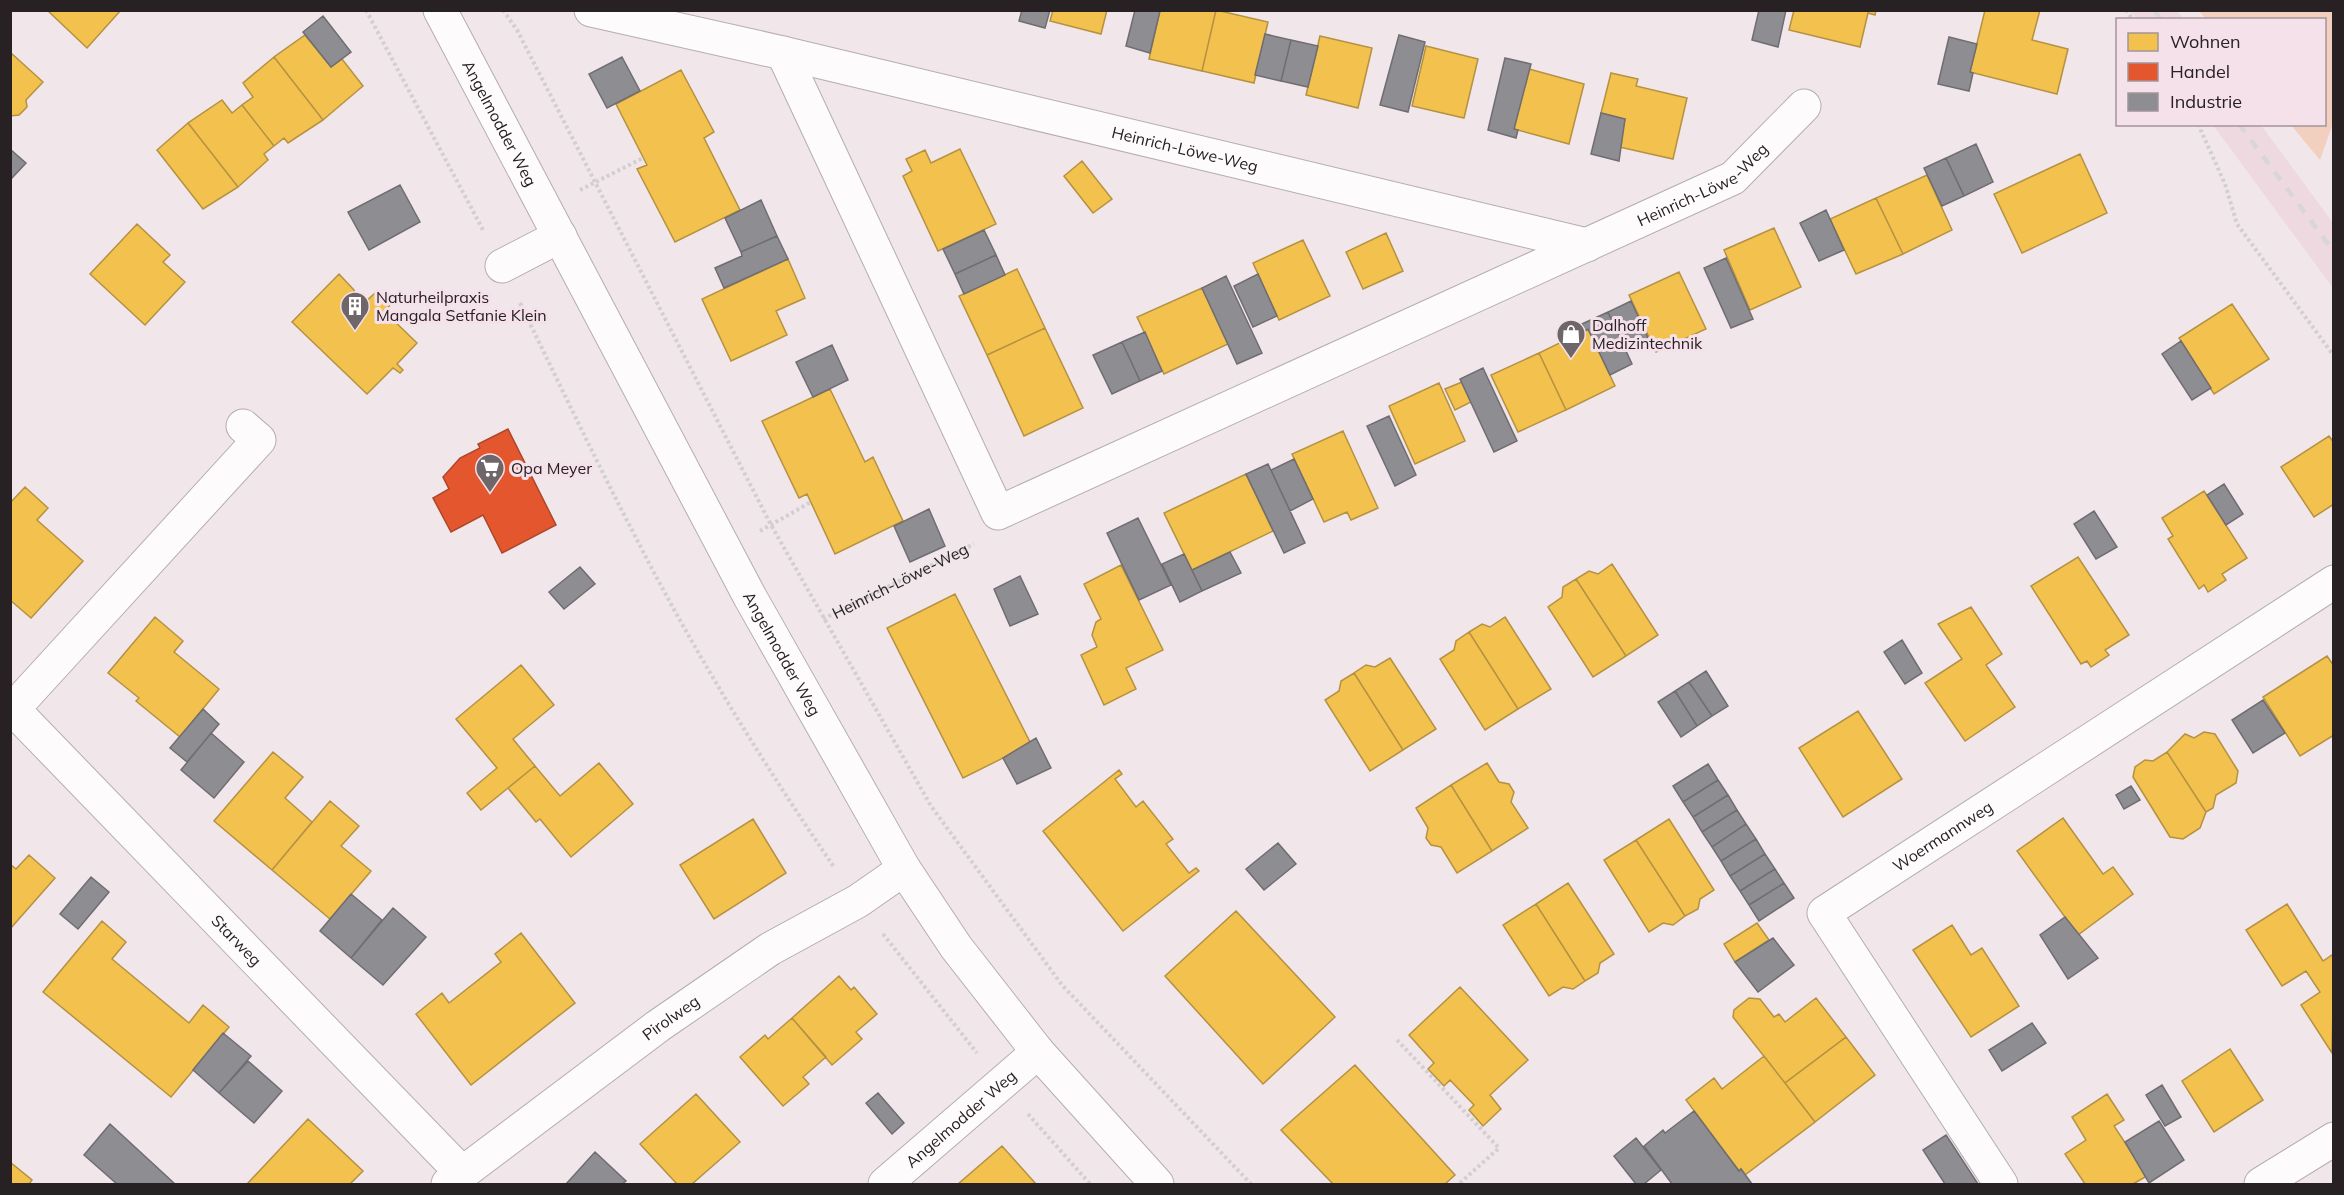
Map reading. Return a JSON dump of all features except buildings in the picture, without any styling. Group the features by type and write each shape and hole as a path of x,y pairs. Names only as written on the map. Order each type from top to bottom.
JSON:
{"street":[{"name":"Angelmodder Weg","path":"440,10 750,597 904,869 956,947 1038,1052 1157,1185"},
{"name":"Heinrich-Löwe-Weg","path":"591,10 783,52 1587,245"},
{"path":"783,52 998,513"},
{"name":"Heinrich-Löwe-Weg","path":"998,513 1733,178 1804,106"},
{"path":"502,266 560,236"},
{"name":"Starweg","path":"243,426 259,440 12,707 454,1178"},
{"name":"Woermannweg","path":"2001,1185 1824,913 2334,582"},
{"name":"Pirolweg","path":"454,1178 668,1019 771,950 858,901 904,869"},
{"name":"Angelmodder Weg","path":"885,1185 1038,1052"},
{"path":"2261,1185 2334,1139"}],"path":[{"path":"366,10 502,266 635,537 689,636 790,804 858,901 1002,1084 1090,1185"},
{"path":"503,10 517,30 771,525 931,806 1062,985 1251,1185"},
{"path":"2200,126 2225,184 2237,224 2334,356"},
{"path":"595,182 644,158"},
{"path":"771,525 811,502"},
{"name":"Heinrich-Löwe-Weg","path":"823,619 976,543 998,513"},
{"path":"1397,1040 1498,1148 1459,1185"}],"shaded area":[{"path":"2130,11 2177,11 2183,18 2136,18"},
{"path":"2199,11 2333,11 2333,123 2320,160 2292,126 2326,126 2326,18 2205,18"},
{"path":"2214,126 2262,126 2333,223 2333,288"}],"railway":[{"path":"2154,10 2160,18"},
{"path":"2240,126 2334,252"}],"place":[{"name":"Naturheilpraxis Mangala Setfanie Klein","path":"355,332"},
{"name":"Dalhoff Medizintechnik","path":"1571,360"},
{"name":"Opa Meyer","path":"490,494"}]}
